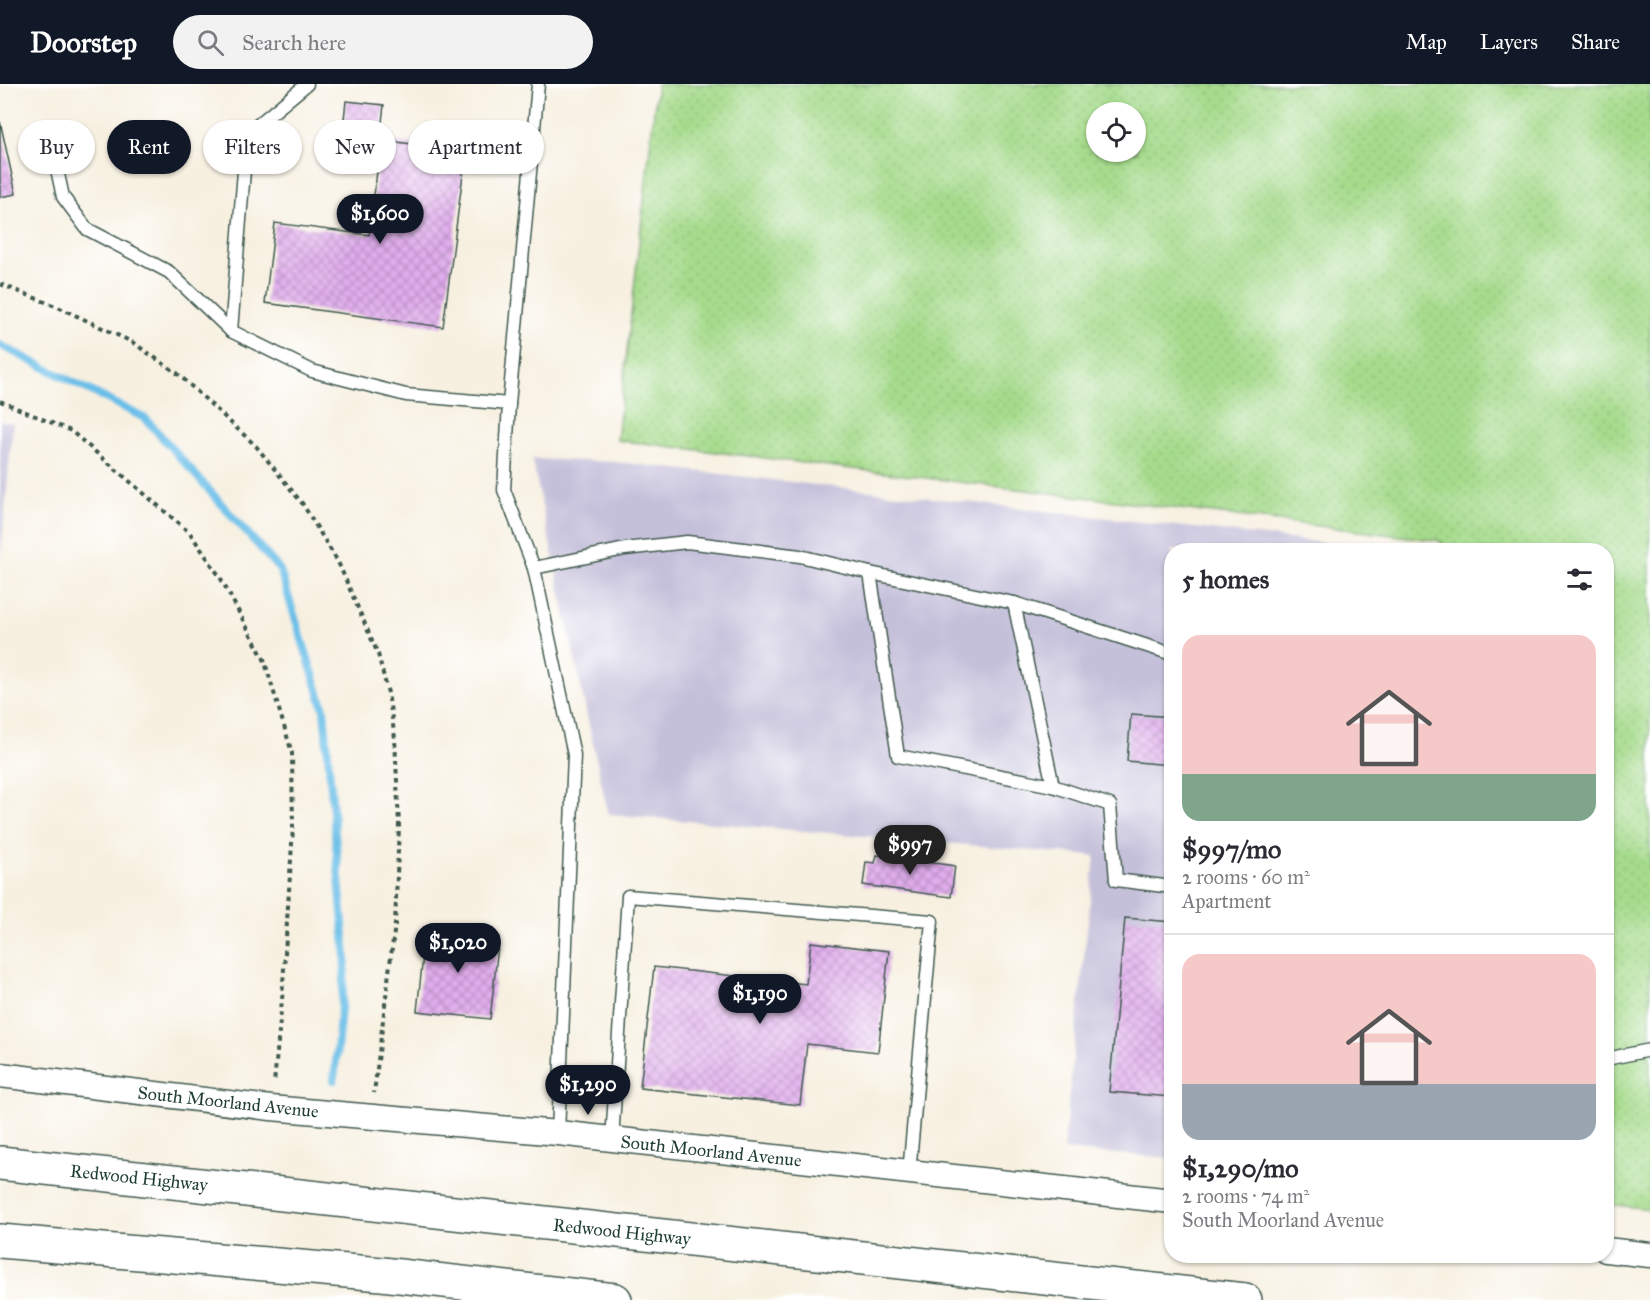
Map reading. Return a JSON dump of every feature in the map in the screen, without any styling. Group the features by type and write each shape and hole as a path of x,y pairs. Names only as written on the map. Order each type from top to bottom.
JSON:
{"highway":[{"name":"Redwood Highway","path":"0,1163 1245,1300"},
{"path":"0,1241 382,1274 615,1300"}],"street":[{"name":"South Moorland Avenue","path":"0,1076 271,1108 558,1133 1164,1201"},
{"path":"1614,1251 1650,1255"}],"lane":[{"path":"231,331 247,134 307,84"},
{"path":"538,84 509,405 504,490 534,568 574,755 558,1133"},
{"path":"58,174 63,197 87,229 169,272 231,331 312,371 406,395 509,405"},
{"path":"534,568 624,549 687,542 800,556 1014,603 1164,651"},
{"path":"870,573 898,756 1053,786 1110,805 1116,880 1164,886"},
{"path":"1014,603 1053,786"},
{"path":"612,1140 628,896 932,921 909,1173"},
{"path":"1614,1057 1650,1050"}],"path":[{"path":"0,284 58,307 132,342 177,373 256,446 302,503 338,562 378,654 388,693 395,738 399,825 394,924 371,1118"},
{"path":"0,401 71,431 190,533 220,577 264,659 292,753 290,874 282,1000 271,1108"}],"shaded area":[{"path":"0,421 13,423 0,564"},
{"path":"532,459 616,462 1326,543 1164,543 1164,1157 1063,1150 1095,856 608,814"}],"green space":[{"path":"657,84 1650,84 1650,1209 1614,1205 1614,543 1441,543 1441,541 617,440"}],"building":[{"path":"346,101 384,105 382,120 344,120"},
{"path":"0,121 16,194 0,197"},
{"path":"396,142 408,143 408,174 463,174 443,327 265,303 275,223 369,235 377,174 396,174"},
{"path":"1131,714 1164,716 1164,765 1127,761"},
{"path":"877,855 955,866 951,897 863,885 866,862 875,863"},
{"path":"1125,918 1164,921 1164,1096 1109,1092"},
{"path":"426,929 499,937 490,1019 417,1011"},
{"path":"811,942 889,951 878,1052 807,1044 800,1105 640,1088 654,967 806,984"}],"waterway":[{"path":"0,345 146,419 280,570 324,709 346,958 334,1080"}]}
